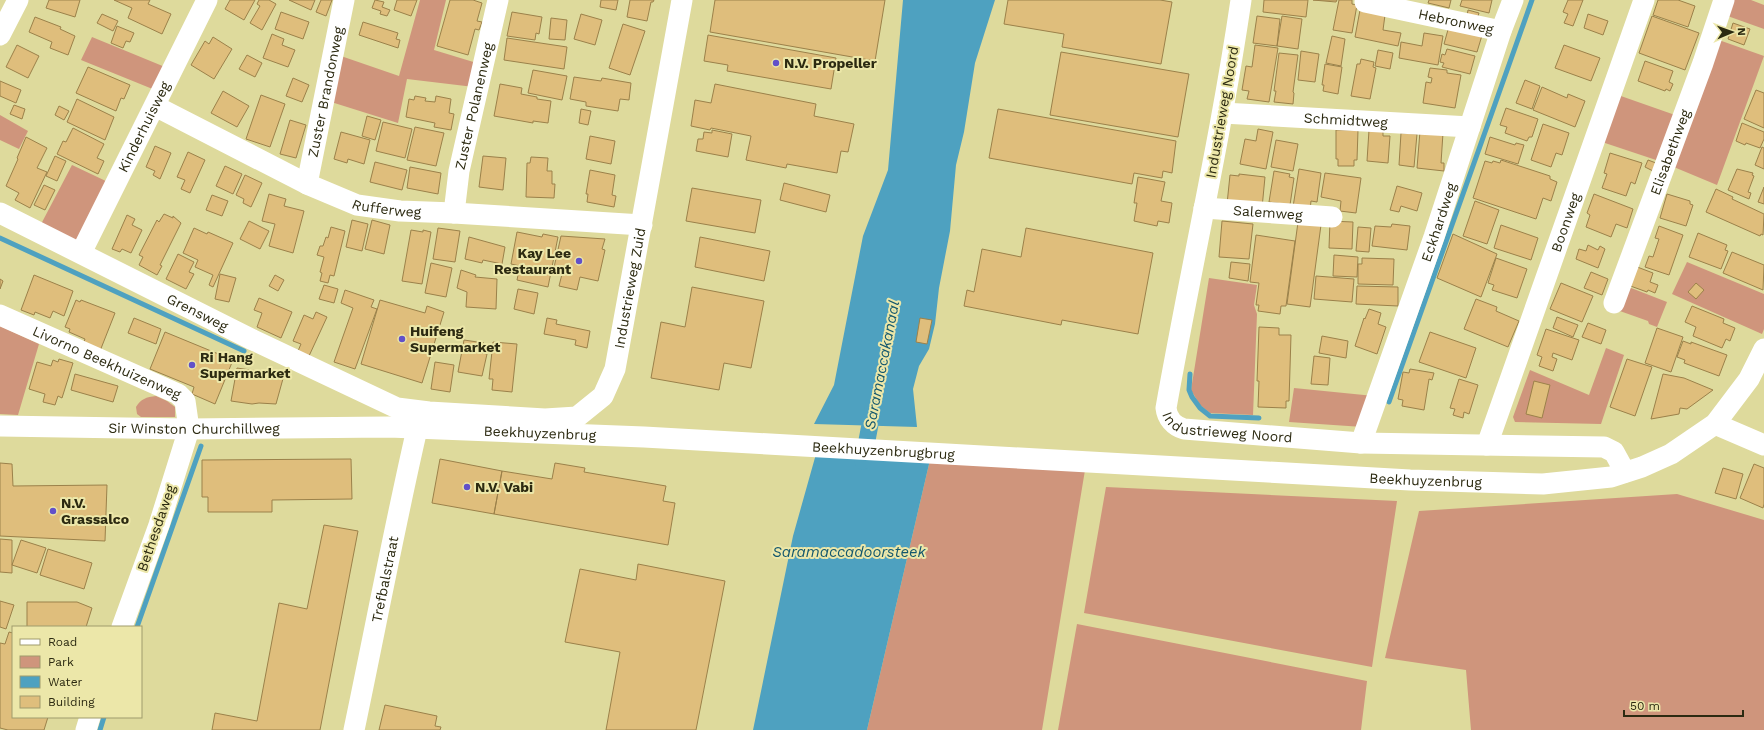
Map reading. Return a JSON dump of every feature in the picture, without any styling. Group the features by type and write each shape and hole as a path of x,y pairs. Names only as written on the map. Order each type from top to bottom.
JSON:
{"street":[{"path":"0,35 18,0"},
{"name":"Kinderhuisweg","path":"81,253 207,0"},
{"name":"Zuster Brandonweg","path":"307,184 344,0"},
{"name":"Zuster Polanenweg","path":"454,213 459,171 498,0"},
{"name":"Industrieweg Zuid","path":"427,423 577,417 603,396 614,368 642,225 682,0"},
{"name":"Industrieweg Noord","path":"1241,0 1223,113 1179,334 1166,408 1167,414 1174,424 1184,429 1361,443 1604,447 1614,452 1626,472"},
{"name":"Eckhardweg","path":"1361,443 1434,237 1512,0"},
{"name":"Boonweg","path":"1487,445 1644,0"},
{"name":"Elisabethweg","path":"1614,303 1703,63 1724,0"},
{"name":"Hebronweg","path":"1365,2 1501,31"},
{"name":"Rufferweg","path":"155,106 307,184 356,205 400,211 642,225"},
{"name":"Schmidtweg","path":"1223,113 1470,127"},
{"name":"Salemweg","path":"1204,208 1332,217"},
{"name":"Grensweg","path":"0,213 253,340 427,423"},
{"name":"Livorno Beekhuizenweg","path":"0,315 178,394 182,397 186,404 189,429"},
{"name":"Beekhuyzenbrug","path":"1123,464 1410,480 1543,484 1611,477 1642,467 1671,454 1715,424 1749,379 1764,349"},
{"path":"389,427 397,408"},
{"name":"Sir Winston Churchillweg","path":"0,426 189,429 389,427 427,423"},
{"name":"Beekhuyzenbrug","path":"427,423 644,437"},
{"name":"Trefbalstraat","path":"354,730 400,504 427,423"},
{"path":"1715,424 1764,445"},
{"name":"Bethesdaweg","path":"122,626 159,525 189,429"},
{"name":"Beekhuyzenbrugbrug","path":"644,437 1123,464"},
{"path":"86,730 90,718"}],"green space":[{"path":"420,0 446,0 434,50 480,64 474,87 407,79 398,123 328,101 338,55 399,76"},
{"path":"1727,0 1751,0 1764,5 1764,29 1722,14"},
{"path":"92,37 165,67 155,90 81,60"},
{"path":"1716,39 1764,56 1717,185 1669,165"},
{"path":"1618,95 1675,115 1659,161 1602,142"},
{"path":"0,115 28,131 19,149 0,140"},
{"path":"72,165 110,183 80,243 39,228"},
{"path":"1687,262 1764,294 1764,329 1762,334 1672,294"},
{"path":"1209,278 1257,285 1254,305 1257,314 1253,415 1210,413 1200,405 1191,390"},
{"path":"1626,286 1667,302 1657,327 1649,324 1648,321 1617,310"},
{"path":"0,326 39,344 18,415 0,414"},
{"path":"1606,348 1624,355 1601,424 1515,422 1513,417 1530,370 1589,395"},
{"path":"1294,388 1374,396 1363,427 1289,422"},
{"path":"156,396 175,407 175,417 141,417 137,414 136,407 142,400"},
{"path":"933,447 1088,452 1042,730 867,730"},
{"path":"1106,487 1397,501 1372,667 1084,613"},
{"path":"1677,494 1764,520 1764,730 1471,730 1466,670 1385,658 1419,511"},
{"path":"1077,624 1367,681 1361,730 1058,730"}],"water":[{"path":"903,0 995,0 975,63 964,132 956,165 950,231 939,288 935,324 929,349 919,366 913,389 917,427 814,424 834,385 863,236 888,170"},
{"name":"Saramaccadoorsteek","path":"933,447 867,730 753,730 793,536 816,454"}],"building":[{"path":"49,0 80,0 75,17 46,8"},
{"path":"114,0 150,0 148,4 171,14 162,34 128,18 132,8"},
{"path":"230,0 255,0 244,20 225,9"},
{"path":"259,0 269,0 276,4 262,30 250,23 260,6 257,4"},
{"path":"289,0 315,0 311,10"},
{"path":"321,0 332,0 326,16 316,12"},
{"path":"375,0 384,2 382,7 390,10 387,16 380,14 381,11 372,8"},
{"path":"397,0 417,0 411,16 394,10"},
{"path":"450,0 473,0 482,3 477,21 482,22 479,30 475,29 468,55 437,46"},
{"path":"601,0 618,0 616,10 600,7"},
{"path":"630,0 654,0 651,2 647,21 627,17"},
{"path":"715,0 885,0 875,61 710,32"},
{"path":"1008,0 1160,0 1172,2 1161,64 1062,47 1064,34 1004,24"},
{"path":"1264,0 1308,0 1306,17 1263,12"},
{"path":"1313,0 1337,0 1336,2"},
{"path":"1339,0 1352,0 1352,4 1357,5 1352,33 1333,30"},
{"path":"1429,0 1451,0 1449,8 1428,3"},
{"path":"1462,0 1492,0 1489,13 1460,6"},
{"path":"1568,0 1583,0 1573,26 1564,23 1568,14 1563,12"},
{"path":"1658,0 1678,0 1695,6 1688,27 1653,15"},
{"path":"1360,10 1385,15 1383,30 1401,33 1398,46 1355,37"},
{"path":"1468,10 1479,13 1477,19 1467,16"},
{"path":"281,12 309,22 303,39 275,29"},
{"path":"512,12 542,17 539,34 536,33 535,40 507,36"},
{"path":"102,14 118,21 113,31 97,23"},
{"path":"581,14 602,20 595,45 574,39"},
{"path":"1588,14 1608,21 1603,35 1584,28"},
{"path":"1257,16 1280,19 1277,46 1253,43"},
{"path":"1282,16 1302,19 1298,49 1277,46"},
{"path":"1652,16 1699,33 1685,70 1639,53"},
{"path":"35,17 61,27 60,29 75,36 68,55 50,48 52,42 29,32"},
{"path":"551,18 567,20 565,40 549,39"},
{"path":"363,22 398,33 396,39 400,40 398,48 359,35"},
{"path":"1733,23 1750,29 1744,45 1728,39"},
{"path":"623,24 645,31 630,75 609,68"},
{"path":"117,26 134,33 130,42 126,41 123,48 111,43"},
{"path":"1449,26 1483,32 1477,52 1444,44"},
{"path":"1424,33 1443,36 1438,65 1399,58 1401,42 1422,46"},
{"path":"272,34 284,39 282,45 295,50 288,67 263,58"},
{"name":"N.V. Propeller","path":"708,35 836,58 831,89 727,71 728,65 704,61"},
{"path":"1332,36 1345,39 1341,66 1326,63"},
{"path":"213,37 232,49 214,79 191,65 205,41 209,44"},
{"path":"507,38 567,47 564,69 504,60"},
{"path":"17,45 39,56 28,78 6,67"},
{"path":"1255,45 1278,48 1269,102 1247,99 1249,91 1242,90 1246,66 1252,67"},
{"path":"1564,45 1600,58 1591,81 1555,68"},
{"path":"1447,49 1475,56 1470,74 1442,67 1444,63 1440,62 1442,54 1445,55"},
{"path":"1378,50 1393,53 1390,69 1375,66"},
{"path":"1301,51 1319,54 1315,82 1298,80"},
{"path":"1061,52 1189,74 1178,137 1050,115"},
{"path":"1279,53 1298,55 1293,92 1293,104 1274,102"},
{"path":"247,55 262,63 255,77 239,69"},
{"path":"1361,59 1374,62 1373,67 1376,68 1370,99 1351,96 1357,64 1360,64"},
{"path":"1645,61 1673,71 1669,82 1673,84 1670,91 1666,89 1665,91 1638,81"},
{"path":"1325,64 1342,67 1338,94 1323,91 1324,85 1322,85"},
{"path":"88,67 130,85 124,99 121,98 116,111 76,93"},
{"path":"1430,68 1447,70 1447,73 1461,75 1455,108 1423,103 1426,82 1431,83 1432,78 1428,77"},
{"path":"533,70 567,76 562,100 528,93"},
{"path":"574,77 601,81 602,78 631,83 629,100 620,99 618,111 586,106 586,102 570,99"},
{"path":"293,78 309,85 302,102 286,96"},
{"path":"1525,80 1540,86 1532,109 1516,103"},
{"path":"0,81 21,90 16,103 0,96"},
{"path":"500,84 522,88 521,94 537,97 537,99 551,101 548,123 533,121 533,123 494,116"},
{"path":"715,84 816,104 814,116 854,124 848,152 841,151 837,173 787,164 786,168 746,160 751,136 711,128 710,130 691,126 695,100 711,103"},
{"path":"1542,87 1567,98 1568,94 1585,101 1575,127 1533,110"},
{"path":"1756,90 1764,93 1764,128 1744,119"},
{"path":"223,91 249,106 237,127 211,113"},
{"path":"261,95 285,104 270,147 246,139"},
{"path":"415,96 426,98 425,101 435,102 436,96 451,99 449,113 454,114 451,130 434,127 435,123 406,117 409,99 414,100"},
{"path":"77,99 114,117 105,140 67,122"},
{"path":"14,105 25,109 22,119 10,114"},
{"path":"59,106 69,111 64,120 55,115"},
{"path":"1506,108 1538,119 1532,137 1529,137 1527,141 1505,133 1507,127 1500,125"},
{"path":"581,109 591,111 588,125 579,123"},
{"path":"998,109 1176,141 1172,173 1163,171 1162,178 1134,173 1132,184 989,158"},
{"path":"367,116 381,120 375,140 362,136"},
{"path":"290,120 306,125 296,158 280,154"},
{"path":"383,122 412,129 405,158 376,151"},
{"path":"1742,123 1764,132 1764,139 1760,148 1746,143 1745,145 1736,141"},
{"path":"1543,124 1569,133 1562,155 1556,153 1551,167 1531,160"},
{"path":"415,127 444,133 436,166 407,160"},
{"path":"73,128 104,144 97,158 104,161 98,174 57,154 63,141 66,142"},
{"path":"1258,129 1273,132 1266,169 1240,164 1245,139 1256,141"},
{"path":"712,130 732,134 728,157 696,151 698,139 703,139 704,132 712,133"},
{"path":"1336,130 1358,130 1357,160 1354,160 1354,166 1338,166 1338,159 1336,159"},
{"path":"1369,130 1383,131 1383,136 1390,136 1388,163 1367,161"},
{"path":"1420,131 1443,133 1441,163 1444,163 1444,171 1417,168"},
{"path":"341,132 370,140 364,164 348,159 347,163 334,159"},
{"path":"1401,133 1417,134 1414,167 1399,165"},
{"path":"590,136 615,141 611,164 586,159"},
{"path":"26,137 47,148 37,168 47,172 30,208 15,200 19,193 6,186"},
{"path":"1490,137 1515,145 1516,143 1524,145 1518,164 1485,154"},
{"path":"1276,140 1298,144 1293,171 1271,167"},
{"path":"155,146 171,153 160,179 153,175 155,171 146,167"},
{"path":"1762,147 1764,148 1764,169 1755,165"},
{"path":"188,152 205,160 190,193 181,189 185,180 177,177"},
{"path":"1610,153 1642,163 1635,184 1631,182 1626,196 1602,188 1607,174 1604,173"},
{"path":"55,156 66,161 57,181 46,176"},
{"path":"483,156 506,158 503,190 479,187"},
{"path":"531,157 548,158 547,171 552,171 552,184 555,184 554,198 526,197 527,163 530,163"},
{"path":"1501,160 1550,176 1550,179 1557,182 1551,201 1543,198 1536,219 1473,198 1485,161 1500,163"},
{"path":"1648,160 1656,163 1653,171 1645,167"},
{"path":"375,162 407,170 402,190 370,182"},
{"path":"225,166 242,174 233,194 216,186"},
{"path":"410,167 441,173 438,194 407,188"},
{"path":"1299,169 1321,173 1317,202 1311,201 1310,210 1293,207"},
{"path":"1737,169 1753,173 1752,175 1754,176 1748,192 1751,193 1749,199 1728,190"},
{"path":"590,170 615,175 612,195 616,196 614,207 587,202 588,194 586,194"},
{"path":"1274,171 1290,174 1289,177 1294,178 1290,205 1269,202"},
{"path":"1325,173 1361,178 1356,213 1340,211 1341,201 1321,197"},
{"path":"1239,174 1265,177 1262,208 1227,204 1230,175 1239,176"},
{"path":"245,175 262,183 251,207 243,203 244,199 236,195"},
{"path":"1138,177 1165,182 1161,201 1172,203 1169,223 1158,221 1157,226 1134,221 1137,203 1134,203"},
{"path":"784,183 830,195 826,212 780,200"},
{"path":"44,185 55,190 45,210 34,205"},
{"path":"1397,186 1422,193 1417,211 1401,206 1399,212 1390,210"},
{"path":"1764,187 1764,204 1758,202"},
{"path":"692,188 761,200 755,233 686,221"},
{"path":"1716,189 1733,197 1732,199 1764,214 1763,235 1761,234 1760,236 1706,212"},
{"path":"269,194 286,199 284,206 304,211 293,253 269,246 275,224 262,221"},
{"path":"1594,194 1633,209 1627,228 1616,224 1611,237 1586,227 1590,215 1587,213"},
{"path":"1667,194 1690,201 1690,204 1693,205 1686,226 1660,218"},
{"path":"212,195 228,201 222,216 206,210"},
{"path":"1475,201 1499,210 1487,244 1463,236"},
{"path":"164,214 173,218 173,216 181,223 160,265 162,266 157,275 139,265 143,257 139,255 157,220 159,222"},
{"path":"127,215 135,219 132,225 142,230 131,253 122,249 120,252 112,249"},
{"path":"352,220 368,224 362,251 346,247"},
{"path":"372,220 390,225 384,254 365,249"},
{"path":"249,221 269,231 260,249 240,239"},
{"path":"1222,221 1253,224 1249,259 1219,257"},
{"path":"1330,221 1353,222 1352,249 1329,248"},
{"path":"1298,222 1321,225 1310,307 1287,304"},
{"path":"1392,224 1410,226 1407,250 1372,246 1375,226 1391,227"},
{"path":"1501,225 1538,238 1531,260 1494,248"},
{"path":"1659,226 1683,235 1669,275 1645,267 1649,256 1653,257 1659,239 1655,238"},
{"path":"331,227 345,231 334,276 330,275 328,283 320,281 322,273 320,272 324,257 317,255 320,246 323,246 326,237 328,238"},
{"path":"1358,227 1371,228 1369,252 1356,251"},
{"path":"194,228 207,234 208,232 233,243 213,287 209,285 213,275 195,267 198,260 183,253"},
{"path":"438,228 460,231 455,262 433,259"},
{"path":"1026,228 1153,253 1138,334 1062,320 1061,325 964,306 967,290 974,292 982,249 1021,257"},
{"path":"411,230 431,232 422,284 402,281"},
{"path":"517,232 542,237 543,234 558,237 548,287 517,280 520,266 511,264"},
{"path":"1698,233 1727,245 1725,250 1728,251 1721,269 1689,257"},
{"path":"1453,234 1497,254 1481,297 1437,278"},
{"path":"1256,235 1295,241 1286,306 1281,306 1280,314 1258,311 1259,305 1256,305 1259,283 1250,282"},
{"name":"Kay Lee Restaurant","path":"561,236 605,239 602,249 605,250 598,281 580,277 577,290 559,286 562,274 553,272"},
{"path":"469,237 505,247 502,264 483,260 482,263 465,259"},
{"path":"700,237 770,251 764,281 695,267"},
{"path":"1588,245 1598,250 1600,246 1605,249 1598,268 1576,259 1579,249 1586,251"},
{"path":"1732,252 1764,265 1763,290 1723,273"},
{"path":"178,254 194,262 189,272 194,274 186,289 166,279"},
{"path":"1334,255 1358,257 1357,277 1333,276"},
{"path":"1362,258 1394,259 1393,285 1358,284 1358,264 1362,264"},
{"path":"1496,258 1527,269 1517,298 1492,290 1494,285 1488,283"},
{"path":"1231,262 1250,264 1248,281 1229,278"},
{"path":"431,263 452,268 446,297 425,293"},
{"path":"1632,265 1653,273 1650,282 1658,285 1655,293 1648,290 1647,292 1625,284"},
{"path":"461,270 476,275 475,277 497,279 496,309 466,307 467,292 457,288"},
{"path":"1591,272 1608,279 1602,295 1584,288"},
{"path":"220,274 236,278 229,302 215,299"},
{"path":"34,275 73,291 64,316 53,311 50,318 35,312 34,315 21,310"},
{"path":"275,275 284,280 278,291 269,286"},
{"path":"1316,276 1354,279 1352,302 1314,299"},
{"path":"0,279 3,281 0,289"},
{"path":"1561,283 1593,296 1582,322 1550,309"},
{"path":"1696,283 1704,290 1696,299 1688,292"},
{"path":"324,285 338,289 334,303 319,299"},
{"path":"1357,286 1398,287 1398,306 1356,304"},
{"path":"692,287 764,301 751,368 724,363 719,390 651,378 661,322 685,327"},
{"path":"518,289 538,293 534,314 514,309"},
{"path":"345,290 374,300 371,307 377,309 355,369 334,362 353,308 341,303"},
{"path":"259,298 292,312 281,338 257,327 262,313 254,310"},
{"path":"1476,299 1497,307 1496,311 1519,321 1508,347 1464,329"},
{"path":"76,300 80,302 81,300 115,313 100,351 83,344 85,339 69,332 70,329 65,327"},
{"name":"Huifeng Supermarket","path":"380,300 425,313 427,306 444,312 422,383 361,364"},
{"path":"1692,306 1724,319 1723,323 1735,328 1730,341 1726,339 1722,348 1693,336 1696,327 1685,322"},
{"path":"1369,309 1381,313 1378,324 1386,327 1377,354 1355,346 1364,318 1365,319"},
{"path":"316,312 327,317 309,356 298,351 301,344 293,341 304,315 313,319"},
{"path":"1557,317 1578,325 1573,337 1553,328"},
{"path":"134,318 161,329 156,344 128,333"},
{"path":"547,318 557,320 556,324 590,331 587,348 575,345 576,340 544,334"},
{"path":"920,318 932,320 927,344 916,342"},
{"path":"1588,323 1606,330 1601,344 1582,337"},
{"path":"1259,327 1279,328 1279,335 1291,335 1289,401 1286,401 1286,408 1258,407 1259,381 1257,381"},
{"path":"1657,328 1683,337 1671,372 1645,363"},
{"path":"1546,329 1579,340 1572,360 1553,353 1552,357 1557,359 1553,371 1539,366 1542,357 1537,355"},
{"name":"Ri Hang Supermarket","path":"165,332 233,360 215,404 192,394 194,387 150,369"},
{"path":"1430,332 1476,348 1466,378 1419,362"},
{"path":"1322,336 1348,341 1346,358 1319,353"},
{"path":"464,340 484,343 482,353 487,354 482,376 458,372"},
{"path":"1683,341 1691,344 1691,342 1727,355 1719,376 1684,363 1685,360 1677,357"},
{"path":"493,342 517,344 512,392 492,390 493,379 489,379"},
{"path":"1314,356 1330,358 1328,385 1311,384"},
{"path":"59,359 73,363 62,398 58,396 55,405 43,402 45,394 29,389 37,362 51,366 53,360 58,362"},
{"path":"1627,359 1652,367 1635,416 1610,407"},
{"path":"435,362 454,365 450,392 431,389"},
{"path":"237,368 284,375 276,404 252,404 231,401"},
{"path":"1410,369 1434,373 1432,380 1429,379 1424,410 1402,406 1403,400 1398,399 1403,372 1409,373"},
{"path":"75,374 118,386 113,402 71,390"},
{"path":"1663,374 1684,378 1713,390 1687,409 1680,408 1679,414 1651,419"},
{"path":"1459,379 1478,385 1469,414 1464,412 1463,418 1453,415 1455,409 1450,408"},
{"path":"1534,381 1550,385 1542,418 1526,414"},
{"path":"351,459 352,499 272,500 272,512 208,512 208,497 202,497 202,460"},
{"name":"N.V. Vabi","path":"440,459 502,471 494,514 432,503"},
{"name":"N.V. Grassalco","path":"0,463 12,464 13,486 107,485 105,541 0,536"},
{"path":"555,463 585,468 584,472 666,486 663,501 675,503 668,545 494,514 502,471 552,479"},
{"path":"1754,464 1764,468 1763,508 1740,498"},
{"path":"1723,468 1743,474 1736,499 1715,493"},
{"path":"324,525 358,531 320,730 212,730 215,713 257,721 279,603 307,609"},
{"path":"0,539 12,540 12,573 0,572"},
{"path":"21,540 46,548 37,573 12,565"},
{"path":"48,549 92,563 84,589 40,575"},
{"path":"638,564 725,581 696,730 606,730 620,652 565,642 580,569 636,580"},
{"path":"0,601 14,605 6,629 0,627"},
{"path":"27,602 77,602 92,608 86,626 27,626"},
{"path":"9,632 12,633 12,718 48,718 44,730 8,730 0,728 0,643 5,644"},
{"path":"385,705 437,716 435,726 441,727 440,730 379,730"}],"waterway":[{"path":"1389,402 1532,0"},
{"path":"0,238 244,351"},
{"path":"1190,374 1189,390 1192,397 1200,408 1210,416 1259,418"},
{"name":"Saramaccakanaal","path":"863,461 874,404"},
{"path":"137,626 201,446"},
{"path":"100,730 104,718"}],"place":[{"name":"N.V. Propeller","path":"776,63"},
{"name":"Kay Lee Restaurant","path":"579,261"},
{"name":"Huifeng Supermarket","path":"402,339"},
{"name":"Ri Hang Supermarket","path":"192,365"},
{"name":"N.V. Vabi","path":"467,487"},
{"name":"N.V. Grassalco","path":"53,511"}]}
